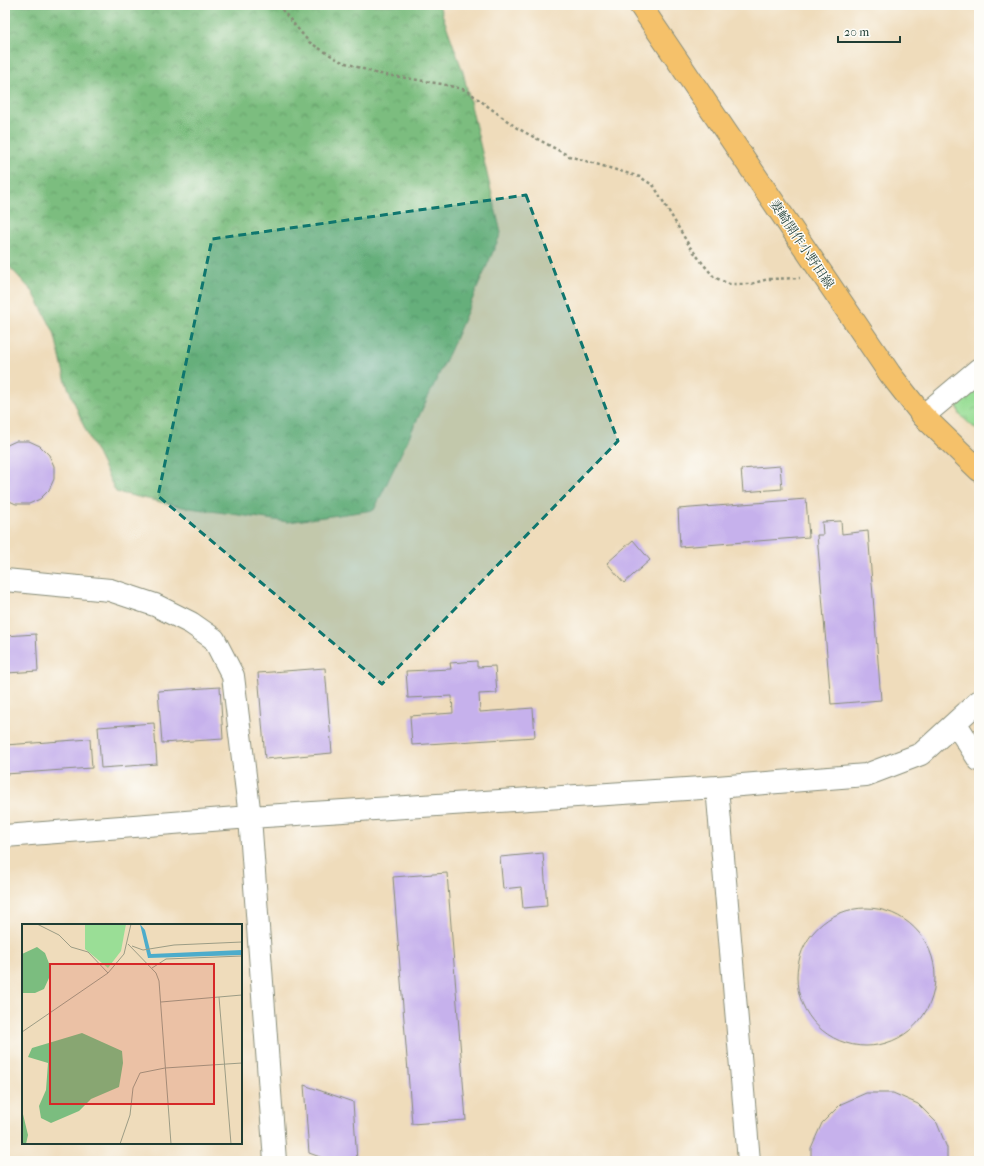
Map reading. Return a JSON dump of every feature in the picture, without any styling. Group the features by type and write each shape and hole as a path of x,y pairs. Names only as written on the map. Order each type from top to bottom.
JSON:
{"main road":[{"name":"妻崎開作小野田線","path":"640,5 890,374 922,416 979,470"}],"street":[{"path":"922,416 979,369"},
{"path":"5,580 110,590 155,605 191,623 214,639 234,676 250,817 275,1161"},
{"path":"5,836 250,817 717,787 866,775 921,754 956,724 979,701"},
{"path":"956,724 979,760"},
{"path":"717,787 749,1161"}],"path":[{"path":"278,5 309,42 340,61 375,73 442,84 466,90 517,128 569,156 640,177 654,186 690,247 704,265 714,276 729,284 751,284 768,279 825,278"}],"highlighted area":[{"path":"526,195 618,441 382,684 158,496 212,239"}],"green space":[{"path":"5,5 439,5 463,72 501,233 451,349 374,510 288,522 183,507 116,492 85,429 66,382 54,332 33,292 5,262"},
{"path":"979,383 979,432 960,415 957,404"}],"building":[{"path":"16,441 29,441 40,446 49,455 54,466 54,479 49,490 40,499 29,504 16,504 5,499 5,446"},
{"path":"780,466 782,489 743,492 741,469"},
{"path":"806,499 809,537 680,547 678,509"},
{"path":"841,521 842,534 868,531 881,700 831,704 817,535 823,535 822,522"},
{"path":"633,540 650,560 624,583 607,563"},
{"path":"36,634 38,671 7,673 5,636"},
{"path":"477,661 477,667 495,666 497,693 479,694 480,712 533,708 535,737 412,745 410,716 453,713 452,696 408,698 406,671 451,669 450,663"},
{"path":"325,668 332,753 265,759 258,673"},
{"path":"220,687 223,739 162,743 158,691"},
{"path":"154,723 157,764 101,768 98,727"},
{"path":"90,739 92,768 6,774 5,745"},
{"path":"543,853 547,906 523,908 521,887 503,889 500,857"},
{"path":"447,873 466,1120 412,1124 393,877"},
{"path":"866,908 886,911 904,920 919,934 932,957 935,977 932,997 923,1015 909,1030 886,1043 866,1046 846,1043 828,1034 813,1020 800,997 797,977 800,957 809,939 823,924 846,911"},
{"path":"304,1085 353,1102 357,1161 331,1161 309,1153"},
{"path":"866,1093 893,1093 918,1104 937,1123 947,1148 947,1161 811,1161 811,1148 822,1123 841,1104"}]}
